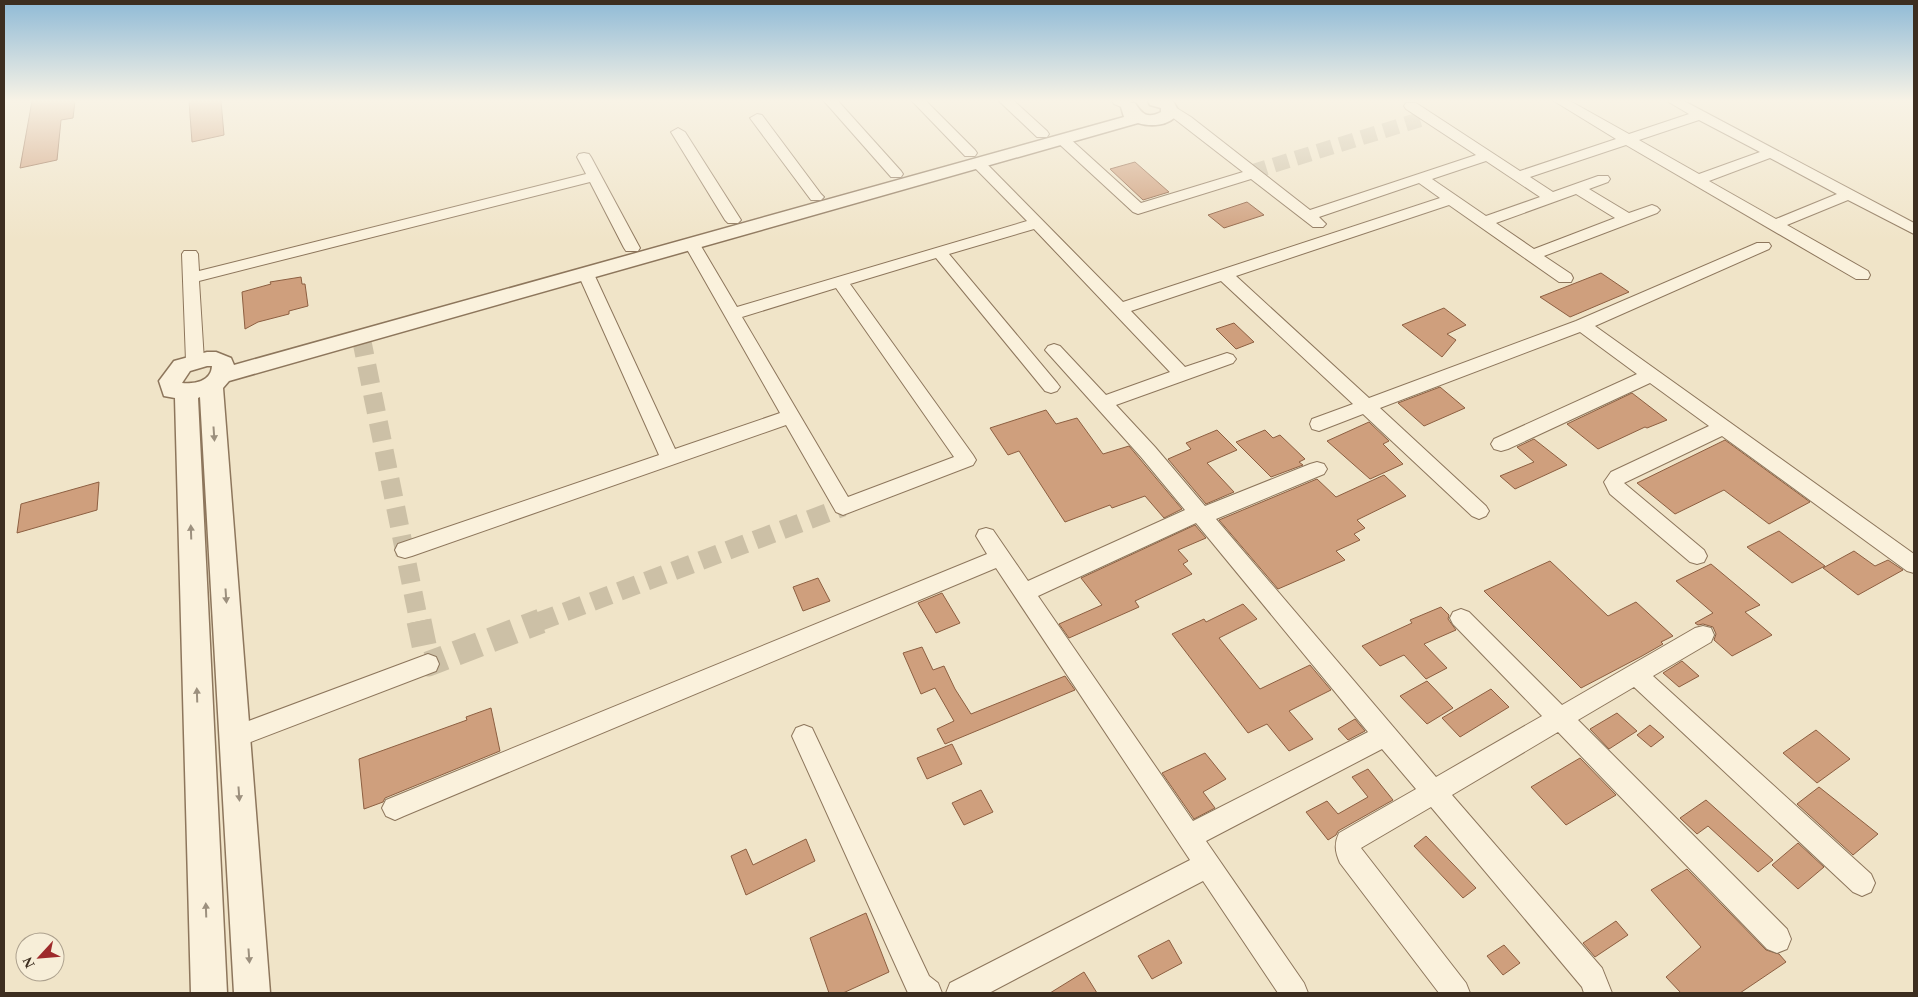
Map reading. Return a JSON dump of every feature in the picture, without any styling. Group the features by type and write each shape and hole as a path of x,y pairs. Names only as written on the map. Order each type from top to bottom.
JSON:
{"street":[{"path":"688,148 733,220"},
{"path":"779,148 816,197"},
{"path":"872,148 896,174"},
{"path":"964,148 1182,374"},
{"path":"209,993 199,732 210,379 216,359 207,358 182,366 170,381 172,390 210,379 692,244 1004,148"},
{"path":"210,379 632,248 896,174 1023,148"},
{"path":"1071,148 1138,208 1254,173"},
{"path":"1221,148 1312,220 1421,178 1487,156"},
{"path":"1474,148 1552,197"},
{"path":"1519,176 1605,148"},
{"path":"1641,148 1862,275"},
{"path":"1763,148 1914,229"},
{"path":"1697,180 1771,152"},
{"path":"584,157 632,248"},
{"path":"191,278 594,176"},
{"path":"1421,178 1565,278"},
{"path":"1484,222 1603,179"},
{"path":"1577,188 1626,219"},
{"path":"1775,225 1849,194"},
{"path":"1119,308 1451,199"},
{"path":"1532,255 1652,210"},
{"path":"732,314 1037,223"},
{"path":"692,244 843,507 973,458 840,282"},
{"path":"1319,424 1582,325 1763,246"},
{"path":"939,252 1051,387"},
{"path":"190,254 195,361"},
{"path":"586,274 670,458"},
{"path":"1224,274 1479,511"},
{"path":"1582,325 1914,565"},
{"path":"1054,350 1148,452 1201,514 1385,735 1592,978 1598,993"},
{"path":"1108,402 1227,359"},
{"path":"1501,444 1651,375"},
{"path":"210,379 252,993"},
{"path":"405,550 791,416"},
{"path":"1697,556 1617,488 1614,482 1618,477 1723,427"},
{"path":"1024,593 1201,514 1317,469"},
{"path":"986,536 1294,993"},
{"path":"395,808 1000,557"},
{"path":"1461,618 1777,939"},
{"path":"1456,993 1349,854 1348,842 1635,674 1704,636"},
{"path":"200,765 235,735 428,664"},
{"path":"1635,674 1862,883"},
{"path":"199,732 235,735"},
{"path":"1188,837 1385,735"},
{"path":"804,736 918,986 928,993"},
{"path":"960,993 1207,865"}],"building":[{"path":"24,148 58,148 57,160 20,168"},
{"path":"1135,162 1169,192 1143,200 1110,169"},
{"path":"1247,202 1264,215 1224,228 1208,215"},
{"path":"1601,273 1629,292 1570,317 1540,297"},
{"path":"301,277 302,284 305,284 308,306 289,311 289,314 258,322 245,329 242,292 271,284 270,282"},
{"path":"1444,308 1466,325 1447,334 1456,340 1442,357 1402,325"},
{"path":"1234,323 1254,342 1236,349 1216,329"},
{"path":"1440,387 1465,408 1424,426 1398,403"},
{"path":"1632,393 1667,420 1647,428 1645,427 1598,449 1567,424"},
{"path":"1046,410 1056,424 1077,418 1103,454 1129,446 1182,509 1164,518 1145,496 1112,508 1110,505 1065,522 1019,451 1008,455 990,428"},
{"path":"1369,422 1389,441 1383,444 1403,464 1370,479 1327,441"},
{"path":"1217,430 1237,450 1207,463 1234,492 1206,504 1168,459 1191,449 1186,443"},
{"path":"1265,430 1273,438 1280,435 1305,459 1299,462 1303,465 1271,477 1236,442"},
{"path":"1534,439 1567,465 1515,489 1500,476 1534,462 1517,447"},
{"path":"1725,440 1810,502 1769,524 1724,490 1675,514 1637,483"},
{"path":"1384,475 1406,496 1357,520 1365,528 1354,534 1360,540 1336,551 1345,560 1278,589 1219,520 1317,479 1336,497"},
{"path":"99,482 97,510 17,533 21,504"},
{"path":"1195,525 1206,538 1178,550 1188,561 1183,564 1192,574 1135,601 1139,607 1069,638 1059,624 1102,605 1081,578"},
{"path":"1779,531 1825,566 1792,583 1747,547"},
{"path":"1854,551 1875,566 1888,560 1903,570 1858,595 1823,568"},
{"path":"1550,561 1608,616 1636,602 1673,636 1642,656 1581,688 1484,591"},
{"path":"1711,564 1760,605 1745,612 1772,635 1732,656 1714,640 1716,634 1713,627 1695,623 1713,613 1676,581"},
{"path":"818,578 830,601 803,611 793,587"},
{"path":"942,593 960,623 936,633 918,603"},
{"path":"1243,604 1257,619 1219,638 1260,689 1310,665 1331,690 1289,711 1313,739 1289,751 1267,724 1248,733 1172,634 1204,619 1206,622"},
{"path":"1441,607 1449,615 1448,619 1456,630 1424,644 1447,668 1426,679 1404,655 1380,666 1362,646 1412,623 1410,620"},
{"path":"922,647 933,670 944,666 955,689 971,714 1065,676 1075,690 945,744 937,729 954,721 935,688 921,694 903,653"},
{"path":"1682,661 1699,676 1679,687 1663,673"},
{"path":"1427,681 1453,708 1427,724 1400,696"},
{"path":"1491,689 1509,707 1460,737 1442,718"},
{"path":"491,708 500,751 385,798 383,802 364,809 359,759 467,720 466,717"},
{"path":"1617,713 1637,731 1609,749 1590,729"},
{"path":"1355,719 1365,731 1348,740 1338,729"},
{"path":"1650,725 1664,737 1651,747 1637,735"},
{"path":"1816,730 1850,759 1817,783 1783,753"},
{"path":"952,744 962,764 927,779 917,758"},
{"path":"1205,753 1226,779 1203,792 1215,808 1194,819 1162,773"},
{"path":"1580,758 1616,795 1566,825 1531,787"},
{"path":"1368,769 1393,800 1338,831 1336,835 1328,840 1306,812 1327,801 1338,814 1368,797 1352,777"},
{"path":"1819,787 1878,834 1853,855 1797,804"},
{"path":"981,790 993,812 964,825 952,803"},
{"path":"1706,800 1773,860 1758,872 1708,826 1697,834 1680,818"},
{"path":"1426,836 1476,888 1463,898 1414,846"},
{"path":"806,839 815,861 746,895 731,856 746,849 753,865"},
{"path":"1798,843 1824,867 1798,889 1772,865"},
{"path":"1687,869 1766,950 1779,954 1786,962 1740,993 1681,993 1666,977 1701,947 1651,890"},
{"path":"866,913 889,972 843,993 829,993 810,938"},
{"path":"1616,921 1628,935 1595,957 1583,943"},
{"path":"1169,940 1182,963 1152,979 1138,956"},
{"path":"1504,945 1520,963 1503,975 1487,956"},
{"path":"1084,972 1097,993 1050,993"}],"tunnel":[{"path":"1252,172 1330,148"},
{"path":"361,337 419,622"},
{"path":"538,622 843,507"},
{"path":"419,621 428,664 541,621"}]}
